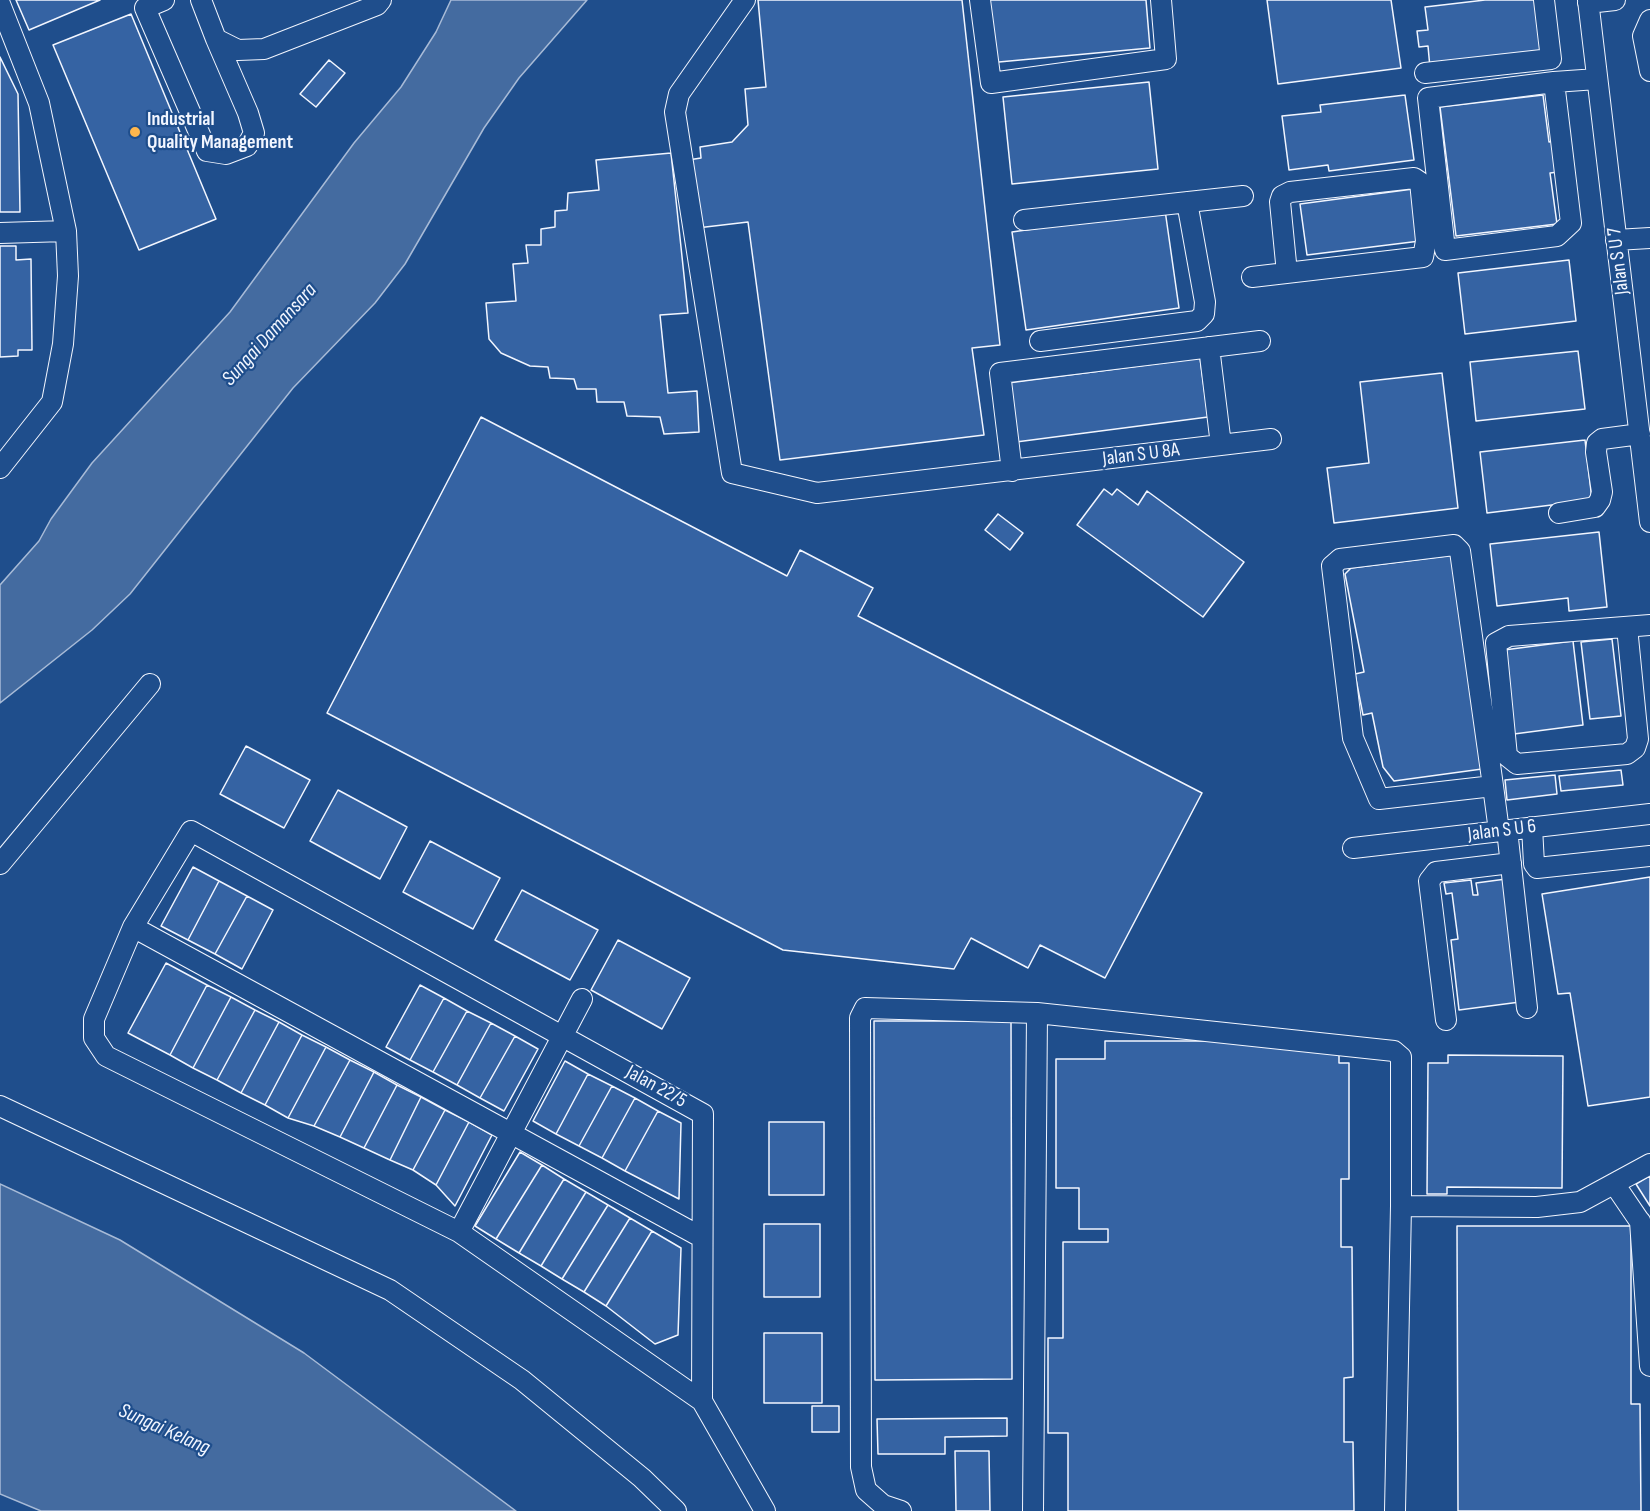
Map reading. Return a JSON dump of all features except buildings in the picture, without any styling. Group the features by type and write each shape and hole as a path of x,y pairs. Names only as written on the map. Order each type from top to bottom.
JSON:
{"street":[{"path":"164,0 145,8 207,151 226,154 247,146 254,133 248,113 201,0"},
{"path":"216,39 238,51 264,49 377,5 381,0"},
{"name":"Jalan S U 8A","path":"745,0 679,94 675,112 732,473 817,493 1271,439"},
{"path":"980,0 991,83 1166,59 1161,0"},
{"path":"1425,74 1551,59 1544,0"},
{"path":"1588,1 1615,0"},
{"name":"Jalan S U 7","path":"1588,1 1616,240 1642,395 1640,434 1650,522"},
{"path":"0,4 39,103 66,231 68,276 63,344 52,402 0,468"},
{"path":"1650,20 1643,36 1650,71"},
{"path":"1554,82 1570,223 1557,236 1445,250 1428,98 1554,82 1597,79"},
{"path":"1252,277 1287,273 1423,257 1426,241 1420,182 1414,177 1290,192 1282,196 1280,202 1287,273"},
{"path":"1024,220 1243,196"},
{"path":"1040,341 1197,321 1204,314 1205,302 1187,202"},
{"path":"0,233 66,231"},
{"path":"1616,240 1650,238"},
{"path":"1012,471 1000,373 1260,341"},
{"path":"1209,347 1221,445"},
{"path":"1559,513 1595,507 1600,500 1602,492 1596,452 1597,443 1602,439 1640,434"},
{"path":"1493,786 1379,799 1353,738 1332,566 1340,559 1454,545 1460,551 1493,786 1511,864 1527,1008"},
{"path":"1627,627 1638,739 1635,748 1627,754 1516,764 1508,756 1496,644 1509,636 1650,625"},
{"path":"0,864 150,684"},
{"name":"Jalan S U 6","path":"1353,848 1650,814"},
{"path":"1532,827 1534,864 1537,868 1650,856"},
{"name":"Jalan 22/5","path":"133,927 191,831 703,1114 702,1401 765,1511"},
{"path":"1446,1020 1430,881 1436,872 1511,864"},
{"path":"701,1237 133,927 94,1019 94,1038 106,1056 459,1232 702,1401"},
{"path":"459,1232 564,1037 582,999"},
{"path":"900,1511 883,1505 866,1490 861,1467 860,1018 865,1008 1037,1013 1399,1053 1401,1206 1395,1511"},
{"path":"1033,1511 1037,1013"},
{"path":"0,1106 390,1290 522,1380 642,1478 676,1511"},
{"path":"1401,1206 1537,1207 1580,1202 1650,1164"},
{"path":"1615,1185 1645,1229 1650,1366"}],"water":[{"name":"Sungai Damansara","path":"451,0 587,0 519,78 484,128 405,264 375,303 293,388 130,594 92,630 0,703 0,585 39,541 51,519 92,463 230,312 354,143 401,87 436,32"},
{"name":"Sungai Kelang","path":"0,1184 120,1240 304,1353 516,1511 41,1511 0,1494"}],"place":[{"name":"Industrial Quality Management","path":"135,132"}]}
